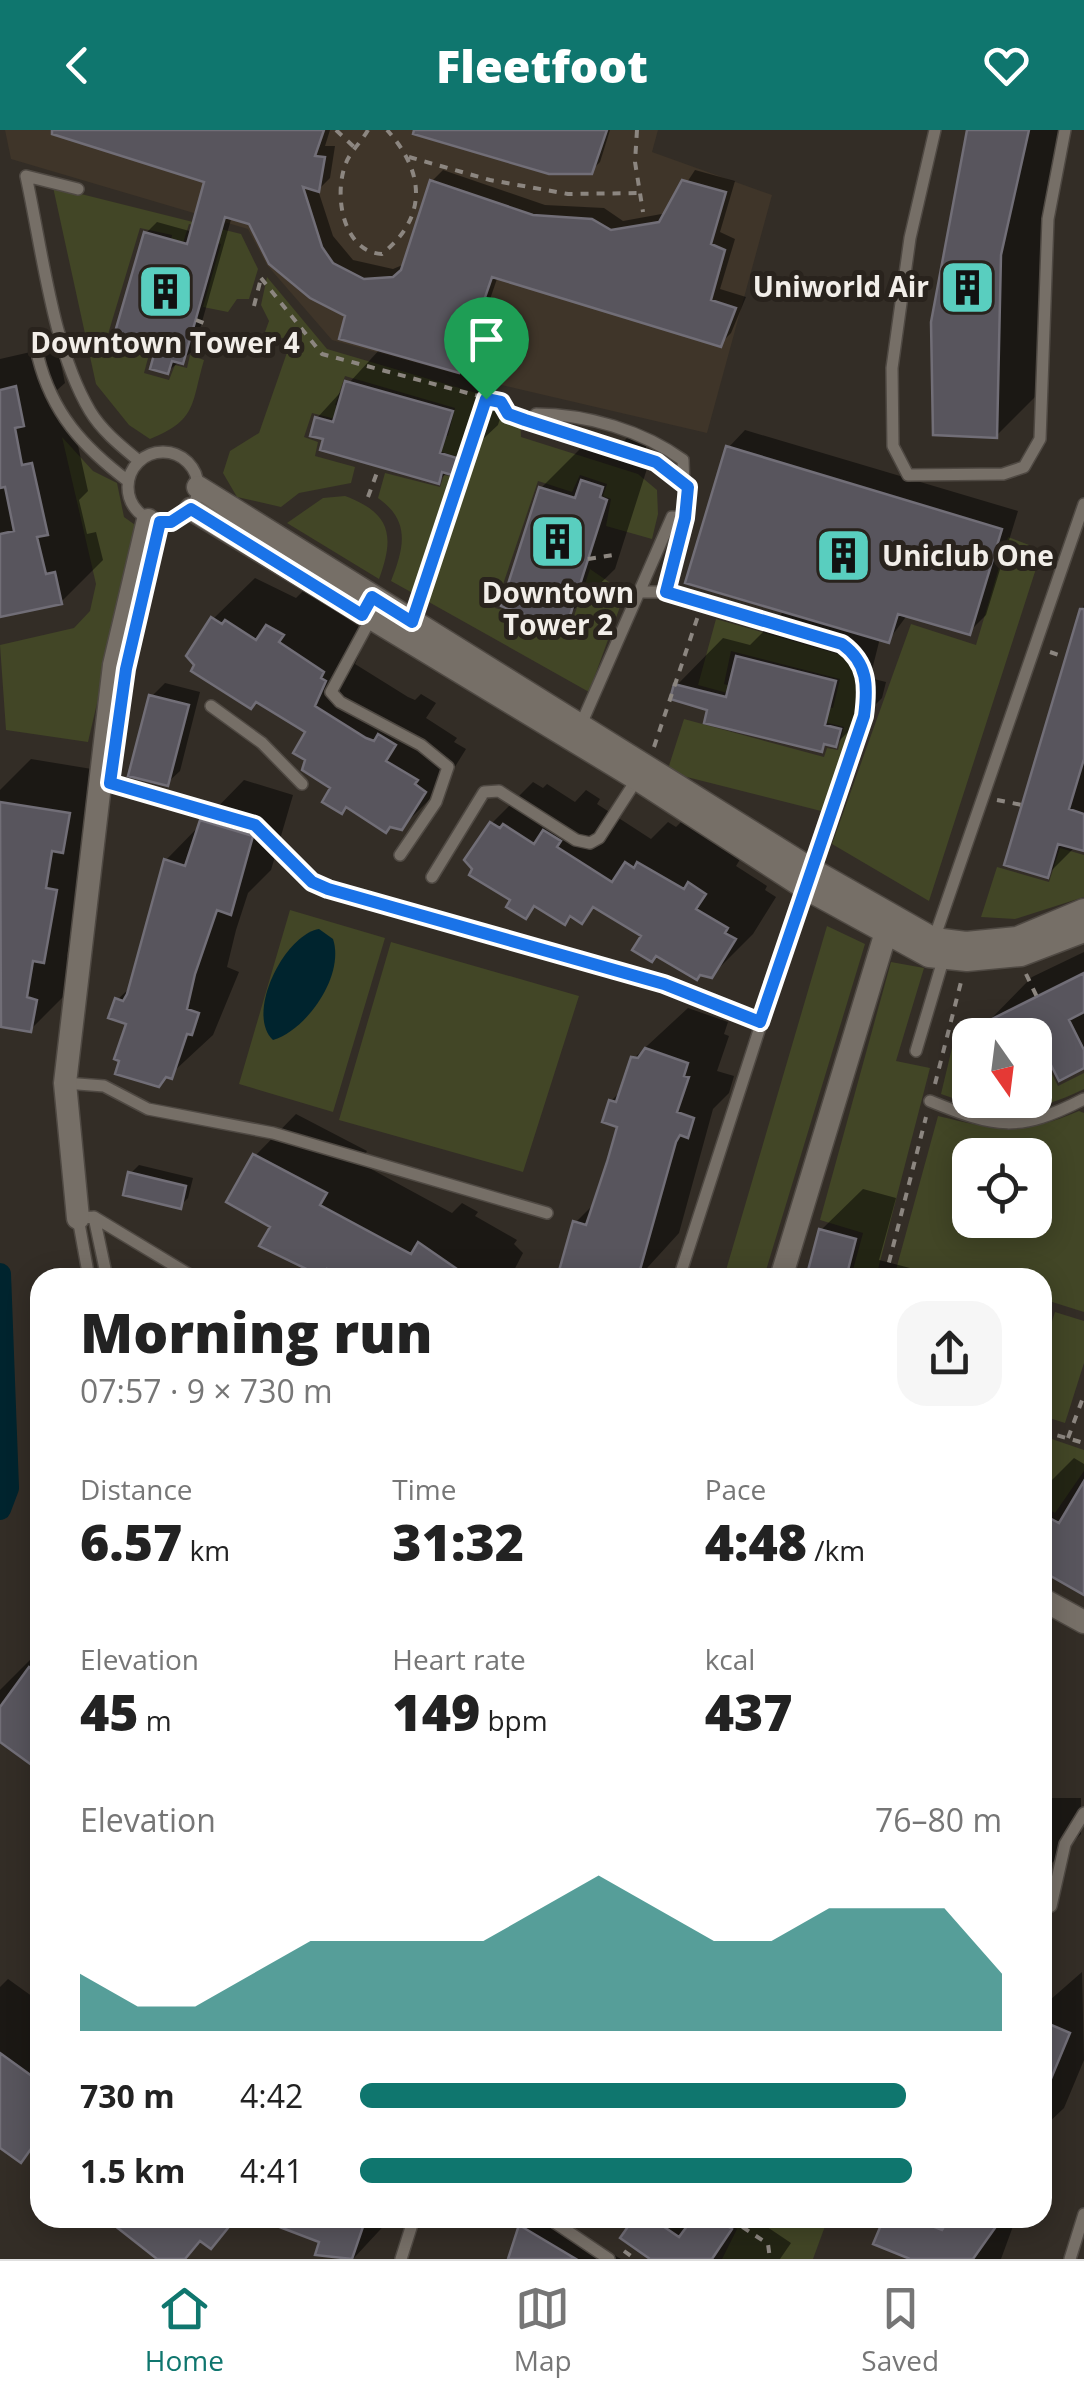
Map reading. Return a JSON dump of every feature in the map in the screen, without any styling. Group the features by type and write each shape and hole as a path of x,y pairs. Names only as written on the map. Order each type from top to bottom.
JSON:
{"street":[{"path":"195,498 368,610 642,772 886,932 929,956 939,948 1017,938 1084,910"},
{"path":"86,1218 73,1084 123,614 154,521"},
{"path":"368,610 412,622 577,734"},
{"path":"808,878 939,948 1021,955 1084,931"},
{"path":"784,1268 886,932"},
{"path":"1052,1604 1084,1622"}],"lane":[{"path":"935,130 910,238 892,368 892,446 908,474 1004,474 1024,467 1040,439 1048,219 1065,130"},
{"path":"78,189 26,176 56,312 80,391 106,433 139,461"},
{"path":"38,357 45,386 66,425 128,481 132,504 154,521 171,522 195,498 196,476 182,458 160,452 139,461 128,481"},
{"path":"531,417 563,414 657,440 683,460 685,518 666,592 641,592"},
{"path":"916,1051 939,948 1084,504"},
{"path":"577,734 672,517 685,518"},
{"path":"368,610 331,692 340,702 421,745 448,768 436,802 400,855"},
{"path":"211,706 262,742 302,784"},
{"path":"432,876 484,792 499,791 576,840 590,842 599,838 642,772"},
{"path":"104,782 255,825 312,882 328,889 664,984 760,1022"},
{"path":"682,1268 808,878"},
{"path":"73,1084 104,1086 148,1109 273,1132 547,1213"},
{"path":"930,1101 985,1124 1010,1125 1084,1100"},
{"path":"86,1218 89,1268"},
{"path":"86,1218 103,1268"},
{"path":"86,1218 177,1268"},
{"path":"1052,1906 1065,1844 1084,1813"},
{"path":"1070,2259 1084,2214"},
{"path":"402,2259 411,2228"},
{"path":"563,2228 610,2259"}],"path":[{"path":"336,130 356,149"},
{"path":"378,130 368,131 346,163 340,193 344,220 358,246 368,254 382,254 403,238 416,208 414,170 387,130"},
{"path":"637,130 635,162 643,212"},
{"path":"407,156 490,180 568,194 640,192"},
{"path":"254,306 261,278 322,354 501,402 508,414 531,417"},
{"path":"196,320 206,324"},
{"path":"412,622 486,399"},
{"path":"568,434 656,462"},
{"path":"368,497 379,467"},
{"path":"588,558 614,555"},
{"path":"666,592 842,644 857,654 864,669 864,716 808,878"},
{"path":"642,772 703,602"},
{"path":"1052,653 1065,657"},
{"path":"1006,802 1022,805"},
{"path":"1026,975 1036,997"},
{"path":"1068,1438 1084,1394"},
{"path":"1052,1433 1084,1443"},
{"path":"743,2228 768,2244 770,2259"}],"shaded area":[{"path":"5,130 658,130 652,152 772,195 707,433 463,376 332,340 267,265 248,229 11,159"}],"green space":[{"path":"53,187 241,234 258,269 249,299 237,299 228,312 203,307 221,244 208,241 212,231 189,224 178,259 168,256 172,235 140,228 106,341 137,350 145,333 154,336 144,373 169,380 175,365 187,368 190,355 204,360 194,400 184,418 150,439 129,425 96,384"},
{"path":"267,277 327,349 483,395 418,596 391,581 402,536 396,516 378,498 385,473 440,487 444,475 453,477 458,457 423,446 427,431 448,436 455,408 345,376 335,405 351,410 347,422 312,413 304,437 318,442 315,456 355,467 351,483 299,493 281,507 237,497 223,473 230,451 259,433 291,341 265,332 269,321 261,305"},
{"path":"489,402 520,411 521,437 638,474 657,490 658,514 652,539 606,526 611,499 603,496 607,484 580,475 572,492 538,481 495,608 528,617 533,601 544,605 537,624 560,631 564,620 572,622 590,569 625,593 589,692 427,601"},
{"path":"62,437 93,471 117,483 124,517 138,527 88,742 6,730 0,645 74,628 90,611 96,584"},
{"path":"345,496 372,510 385,528 387,550 379,579 287,523 323,498"},
{"path":"1008,537 1042,550 929,901 832,844 911,624 976,645"},
{"path":"716,619 848,657 856,675 858,714 825,812 667,772 684,719 824,757 827,748 838,750 844,727 801,716 805,702 833,708 840,679 731,651 724,684 733,687 731,694 698,685"},
{"path":"1060,848 1084,855 1084,897 1015,919 981,917 997,867 1049,882"},
{"path":"290,910 385,938 333,1112 239,1084"},
{"path":"827,926 865,944 767,1268 727,1268"},
{"path":"391,942 579,996 523,1172 339,1120"},
{"path":"891,962 924,968 896,1061 930,1068 878,1268 853,1268 863,1233 820,1220"},
{"path":"952,1048 952,1097 941,1094"},
{"path":"1084,1073 1084,1089 1052,1102 1052,1074 1058,1086"},
{"path":"1079,1111 1084,1113 1084,1312 1052,1302 1052,1268 896,1268 938,1116 977,1125 1024,1127"},
{"path":"1055,1312 1084,1321 1084,1363 1065,1423 1052,1419"},
{"path":"1052,1439 1084,1450 1084,1471 1055,1513"},
{"path":"824,2228 813,2259 722,2259 737,2229"}],"water":[{"path":"319,929 333,939 335,953 328,984 310,1013 273,1040 263,1013 272,977 293,945"}],"building":[{"path":"52,130 324,130 315,156 325,157 319,192 303,187 322,247 333,263 364,279 393,277 401,270 430,180 533,215 592,219 611,230 659,222 682,180 726,192 711,244 725,250 711,300 736,308 721,347 492,277 459,373 339,339 345,316 310,298 269,264 249,224 225,217 183,364 172,361 168,374 150,369 155,351 113,339 144,232 187,244 204,182 52,134"},
{"path":"414,130 607,130 592,174 549,174 413,134"},
{"name":"Uniworld Air","path":"967,130 1029,130 1001,255 997,438 933,435 931,322"},
{"path":"345,381 453,411 440,453 457,458 452,475 442,472 439,484 320,450 323,439 310,436 315,417 333,422"},
{"path":"16,386 24,426 15,428 22,465 32,463 48,535 37,537 46,574 55,572 62,604 0,617 0,534 14,531 5,487 0,488 0,390"},
{"name":"Uniclub One","path":"726,446 1002,529 970,635 898,614 889,643 685,583"},
{"name":"Downtown Tower 2","path":"581,480 603,487 600,497 607,500 569,619 563,616 559,628 501,606 539,487 575,498"},
{"path":"1080,609 1084,609 1084,759 1069,809 1084,814 1084,851 1058,844 1048,878 1004,865"},
{"path":"211,617 222,624 225,620 256,640 266,625 284,635 279,642 324,672 321,678 326,681 315,706 366,738 374,741 378,734 396,745 386,761 418,780 415,784 426,792 402,830 390,827 386,833 346,807 342,814 322,802 330,788 302,770 305,760 293,753 305,732 256,702 251,709 191,671 194,665 186,656"},
{"path":"736,656 836,681 825,725 841,729 836,747 824,744 822,752 704,723 707,710 670,699 674,684 726,697"},
{"path":"149,695 189,705 168,786 128,776"},
{"path":"0,802 70,813 63,853 52,851 46,888 57,890 44,963 33,961 27,997 37,1000 31,1032 1,1027"},
{"path":"200,820 253,836 231,915 217,910 195,974 187,1009 199,1013 192,1035 187,1034 172,1079 166,1077 159,1087 115,1074 119,1061 114,1059 126,1024 108,1018 115,998 123,1001 127,994 164,859 185,866"},
{"path":"490,822 500,828 503,824 534,844 543,830 561,841 557,847 612,882 625,862 634,868 637,862 684,889 688,882 706,894 696,909 728,928 725,933 736,939 712,978 700,975 697,980 656,956 652,962 632,950 641,936 593,907 582,924 570,916 565,925 534,906 526,919 506,907 510,900 469,875 472,869 464,860"},
{"path":"1084,973 1084,1012 1069,1020 1084,1050 1084,1068 1059,1081 1052,1067 1052,1018 994,1018"},
{"path":"645,1048 688,1063 684,1076 689,1077 677,1112 694,1118 688,1138 680,1135 676,1142 641,1268 560,1268 573,1221 586,1225 607,1162 617,1127 602,1122 609,1100 616,1102 631,1057 638,1058"},
{"path":"253,1154 327,1193 320,1205 411,1254 418,1242 456,1268 304,1268 259,1246 270,1227 226,1202"},
{"path":"128,1172 186,1186 181,1209 123,1195"},
{"path":"819,1229 856,1239 849,1268 809,1268"},
{"path":"1084,1481 1084,1595 1052,1577 1052,1519 1059,1523"},
{"path":"30,1668 30,1764 0,1742 0,1707"},
{"path":"1052,2025 1070,2033 1052,2076"},
{"path":"0,2053 30,2075 30,2150 21,2163 0,2148"},
{"path":"118,2228 228,2228 211,2249 200,2241 185,2259 157,2259"},
{"path":"282,2228 363,2228 352,2259 315,2255 319,2242"},
{"path":"518,2228 524,2228 576,2259 508,2259"},
{"path":"627,2228 666,2228 679,2237 686,2228 732,2229 712,2259 650,2259 620,2238"},
{"path":"880,2228 995,2228 973,2259 910,2259 873,2244"}],"waterway":[{"path":"0,1274 8,1488 0,1509"}],"place":[{"name":"Uniworld Air","path":"968,287"},
{"name":"Downtown Tower 4","path":"165,292"},
{"name":"Downtown Tower 2","path":"558,542"},
{"name":"Uniclub One","path":"843,556"}],"route":[{"path":"486,399 501,402 508,414 656,462 688,487 685,518 666,592 842,644 857,654 864,669 864,716 760,1022 664,984 328,889 312,882 255,825 110,783 126,669 160,522 171,522 191,509 362,615 372,597 412,622 486,399"}]}
